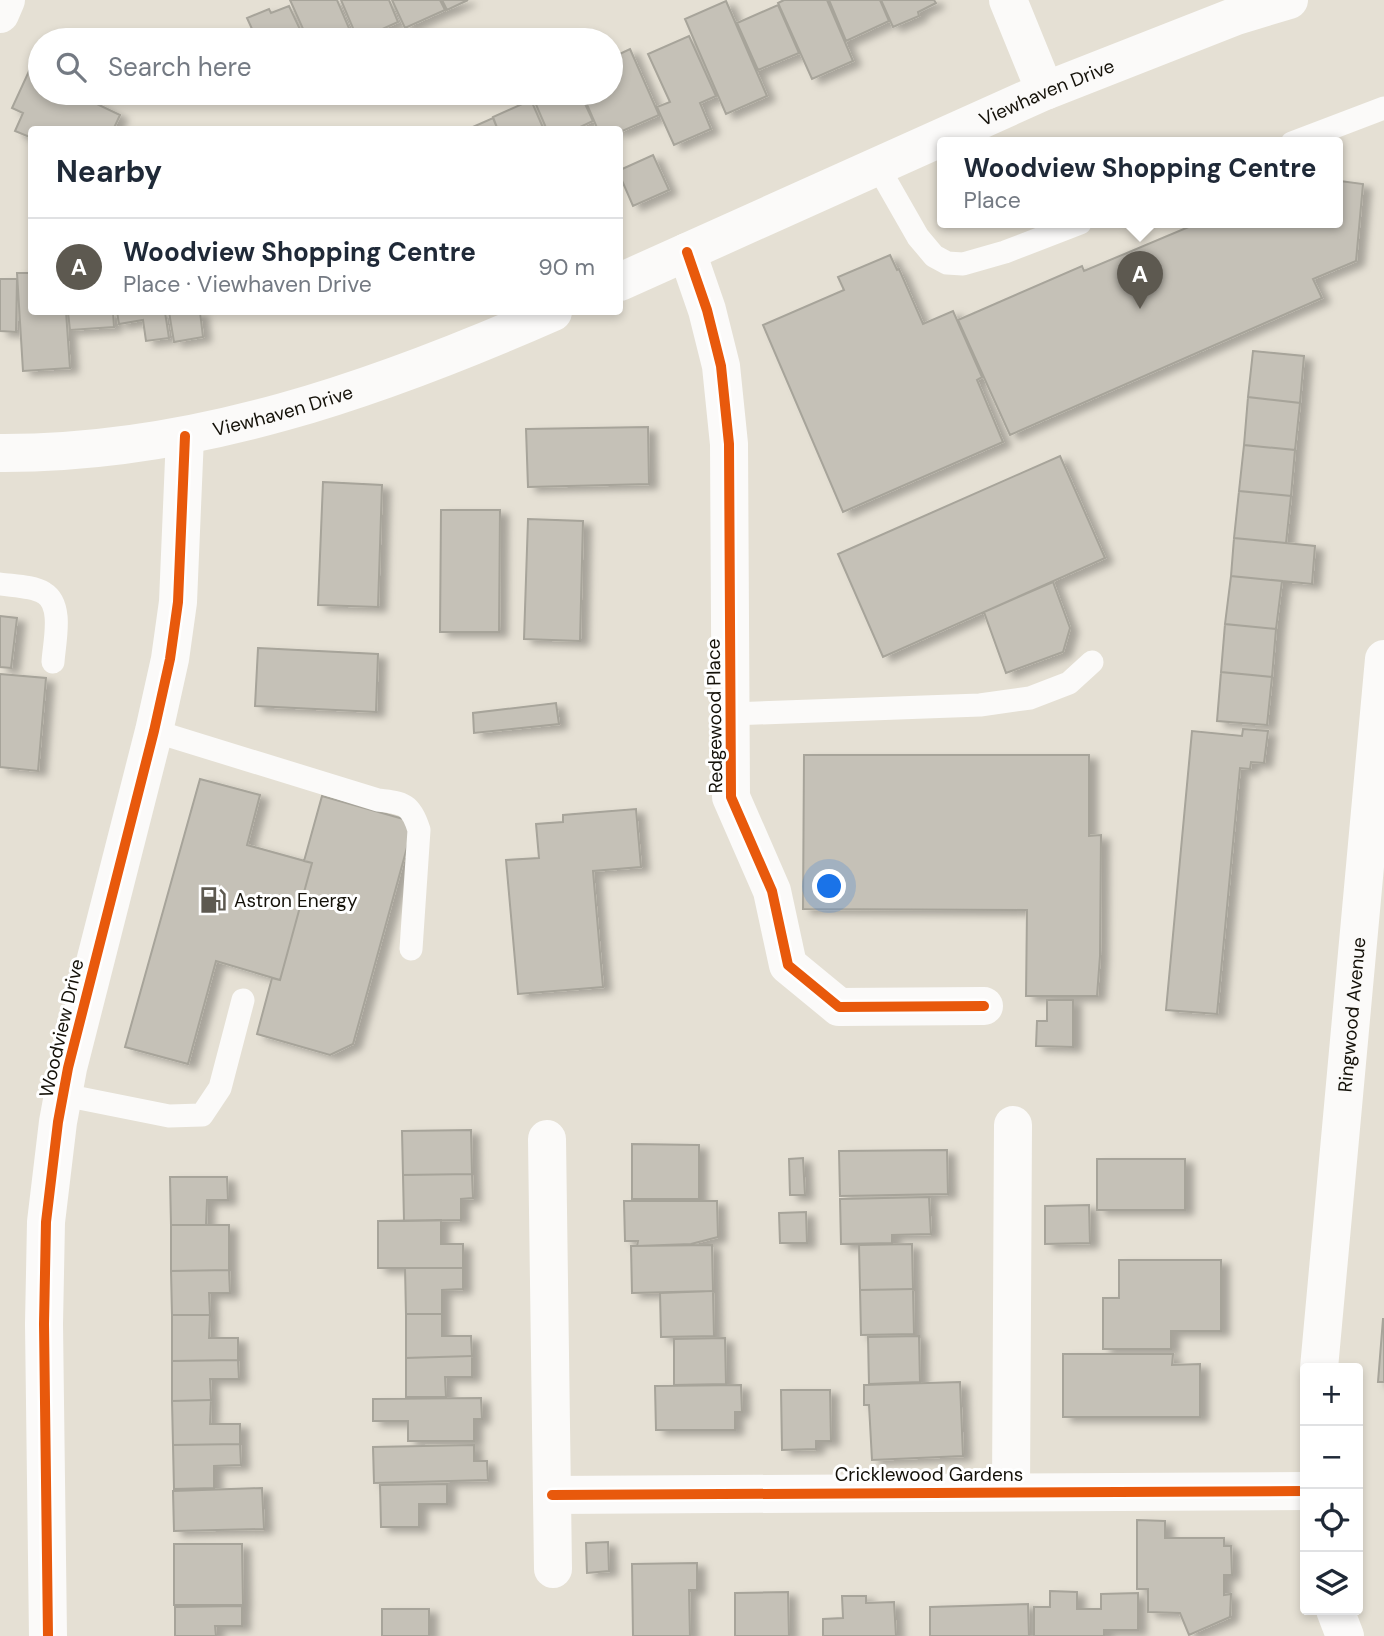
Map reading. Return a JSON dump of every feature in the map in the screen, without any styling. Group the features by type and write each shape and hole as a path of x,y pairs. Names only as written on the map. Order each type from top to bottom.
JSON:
{"street":[{"path":"0,14 6,0"},
{"path":"1007,0 1045,91"},
{"name":"Viewhaven Drive","path":"944,137 1045,91 1236,16 1289,0"},
{"name":"Viewhaven Drive","path":"623,281 937,140"},
{"name":"Redgewood Place","path":"687,252 707,310 721,366 729,443 731,797 772,891 788,965 839,1007 984,1006"},
{"name":"Viewhaven Drive","path":"0,453 42,453 185,436 256,420 335,398 469,349 546,315"},
{"name":"Woodview Drive","path":"48,1636 44,1324 46,1222 58,1122 85,995 155,731 170,659 178,603 185,436"},
{"name":"Ringwood Avenue","path":"1319,1363 1384,659"},
{"name":"Cricklewood Gardens","path":"1011,1491 1013,1125"},
{"path":"547,1139 553,1569"},
{"name":"Cricklewood Gardens","path":"552,1495 1300,1490"},
{"path":"1337,1615 1345,1636"}],"lane":[{"path":"1308,137 1384,108"},
{"path":"878,167 918,237 934,256 947,263 963,264 1006,252 1067,228"},
{"path":"0,584 44,593 53,602 56,620 53,662"},
{"path":"731,714 980,705 1030,698 1069,683 1092,662"},
{"path":"155,731 378,800 400,802 414,812 419,830 411,949"},
{"path":"64,1095 169,1116 202,1115 220,1088 243,1000"}],"building":[{"path":"290,0 337,0 349,28 303,28"},
{"path":"341,0 389,0 398,22 385,28 353,28"},
{"path":"392,0 440,0 445,10 405,28"},
{"path":"442,0 468,0 447,10"},
{"path":"784,0 827,0 853,61 812,79 778,3"},
{"path":"829,0 880,0 889,21 846,41"},
{"path":"881,0 934,0 936,3 918,12 919,16 893,27"},
{"path":"726,1 767,96 726,114 685,19"},
{"path":"778,5 799,53 758,70 737,23"},
{"path":"289,6 299,28 252,28 247,18 269,9 271,13"},
{"path":"689,36 716,96 700,103 711,129 674,145 657,107 670,102 648,54"},
{"path":"630,49 659,115 623,131 623,126 596,126 587,105 623,105 623,52"},
{"path":"28,73 28,105 99,105 120,115 115,126 28,126 28,136 15,131 23,113 12,108"},
{"path":"520,105 533,105 542,126 496,126 493,117"},
{"path":"536,105 586,105 593,121 582,126 545,126"},
{"path":"493,118 496,126 475,126"},
{"path":"653,155 669,190 633,206 623,183 623,169"},
{"path":"1343,181 1363,184 1356,261 1313,279 1322,298 1010,435 958,320 1082,266 1084,271 1186,228 1343,228"},
{"path":"890,255 923,324 953,311 982,377 977,380 1003,442 843,512 763,325 844,290 838,277"},
{"path":"17,273 28,273 28,315 66,315 70,368 23,371"},
{"path":"0,279 17,279 16,332 0,331"},
{"path":"68,315 113,315 114,327 70,330"},
{"path":"118,315 165,315 169,338 146,341 143,320 119,324"},
{"path":"170,315 200,315 203,337 174,342"},
{"path":"1253,351 1304,356 1300,403 1248,397"},
{"path":"1248,397 1300,403 1295,450 1244,445"},
{"path":"648,427 649,484 528,487 526,429"},
{"path":"1244,445 1295,450 1291,496 1239,491"},
{"path":"1060,456 1105,558 883,657 838,554"},
{"path":"323,482 382,485 378,607 318,605"},
{"path":"1239,491 1291,496 1286,543 1234,538"},
{"path":"441,510 500,510 499,632 440,632"},
{"path":"528,519 583,521 580,641 524,639"},
{"path":"1234,538 1315,546 1312,584 1231,576"},
{"path":"1231,576 1282,581 1276,629 1225,624"},
{"path":"1053,582 1070,628 1063,652 1006,673 984,612"},
{"path":"0,616 17,618 11,668 0,667"},
{"path":"1225,624 1276,629 1272,677 1221,672"},
{"path":"258,648 378,654 376,712 255,706"},
{"path":"1221,672 1272,677 1267,725 1217,721"},
{"path":"0,674 46,678 38,771 0,767"},
{"path":"556,703 559,724 474,733 473,713"},
{"path":"1243,729 1268,731 1264,763 1251,762 1250,769 1240,768 1217,1014 1166,1010 1192,731 1242,736"},
{"path":"804,755 1089,755 1089,836 1101,835 1097,996 1026,996 1027,910 803,909"},
{"path":"200,779 260,795 247,845 312,863 280,980 216,961 188,1064 125,1047"},
{"path":"322,796 414,822 353,1044 330,1055 257,1034 272,978 280,980 312,863 304,861"},
{"path":"636,809 641,867 593,871 603,987 518,994 506,860 539,858 536,824 563,822 563,815"},
{"path":"1047,1000 1073,1000 1073,1047 1036,1046 1037,1021 1047,1021"},
{"path":"471,1130 472,1174 403,1175 402,1131"},
{"path":"632,1144 699,1145 699,1199 632,1199"},
{"path":"947,1150 948,1194 840,1196 839,1151"},
{"path":"803,1158 805,1195 790,1195 789,1159"},
{"path":"1097,1159 1185,1159 1185,1210 1097,1210"},
{"path":"472,1174 473,1198 461,1199 461,1220 404,1221 403,1175"},
{"path":"170,1177 227,1177 228,1200 207,1200 206,1225 171,1225"},
{"path":"929,1197 931,1234 892,1235 892,1243 841,1244 840,1199"},
{"path":"624,1201 717,1201 718,1237 691,1244 637,1246 638,1241 625,1241"},
{"path":"1089,1205 1090,1243 1045,1244 1045,1206"},
{"path":"806,1212 807,1243 780,1243 779,1213"},
{"path":"441,1220 441,1244 463,1244 463,1268 378,1268 378,1221"},
{"path":"171,1225 229,1225 229,1270 171,1271"},
{"path":"912,1244 913,1289 860,1290 859,1245"},
{"path":"712,1245 713,1291 632,1293 631,1246"},
{"path":"1119,1260 1221,1260 1221,1331 1171,1331 1171,1349 1103,1349 1103,1298 1119,1298"},
{"path":"405,1268 463,1268 463,1289 442,1290 442,1314 406,1314"},
{"path":"229,1270 230,1293 209,1293 210,1315 172,1315 171,1271"},
{"path":"913,1289 914,1334 861,1335 860,1290"},
{"path":"713,1291 714,1336 661,1337 660,1293"},
{"path":"406,1314 442,1314 442,1336 471,1336 472,1356 406,1358"},
{"path":"172,1315 210,1315 209,1338 238,1338 238,1360 172,1361"},
{"path":"1383,1319 1384,1382 1378,1382"},
{"path":"919,1336 920,1382 869,1384 868,1337"},
{"path":"725,1338 726,1384 674,1385 674,1339"},
{"path":"1063,1354 1173,1354 1172,1365 1200,1364 1200,1417 1063,1417"},
{"path":"472,1356 472,1377 445,1377 446,1397 406,1397 406,1358"},
{"path":"238,1360 239,1379 210,1379 211,1400 172,1401 172,1361"},
{"path":"960,1382 963,1456 872,1460 869,1405 864,1405 864,1385"},
{"path":"741,1385 742,1412 735,1412 735,1430 656,1430 655,1386"},
{"path":"781,1390 830,1390 831,1441 816,1441 816,1449 782,1450"},
{"path":"481,1398 482,1419 474,1419 474,1441 408,1441 408,1421 373,1421 373,1399"},
{"path":"211,1400 210,1424 240,1424 240,1444 173,1445 172,1401"},
{"path":"240,1444 241,1465 214,1466 214,1488 174,1489 173,1445"},
{"path":"474,1445 474,1461 487,1461 488,1480 374,1483 373,1447"},
{"path":"447,1484 447,1504 419,1504 419,1527 381,1527 380,1485"},
{"path":"262,1488 264,1529 174,1531 173,1491"},
{"path":"1137,1520 1165,1521 1165,1538 1224,1538 1224,1546 1231,1546 1232,1575 1224,1575 1224,1595 1231,1594 1230,1617 1189,1635 1180,1613 1148,1612 1148,1589 1137,1589"},
{"path":"608,1542 609,1571 587,1573 586,1543"},
{"path":"174,1544 242,1544 243,1605 174,1605"},
{"path":"697,1563 697,1590 689,1590 690,1636 633,1636 632,1564"},
{"path":"1050,1591 1077,1592 1077,1609 1101,1609 1101,1594 1138,1593 1138,1630 1104,1630 1104,1636 1034,1636 1034,1607 1050,1607"},
{"path":"788,1592 789,1636 735,1636 735,1593"},
{"path":"842,1596 866,1596 866,1603 894,1602 896,1636 823,1636 823,1619 843,1618"},
{"path":"1028,1604 1029,1636 930,1636 930,1607"},
{"path":"242,1606 242,1626 215,1626 216,1636 175,1636 175,1607"},
{"path":"382,1609 429,1609 429,1636 382,1636"}],"cycle path":[{"path":"687,252 707,310 721,366 729,444 731,797 772,891 788,965 839,1007 984,1006"},
{"path":"48,1636 44,1324 46,1222 58,1122 68,1068 170,659 178,602 185,436"},
{"path":"552,1495 1300,1491"}],"place":[{"name":"Woodview Shopping Centre","path":"1140,309"},
{"name":"Astron Energy","path":"213,900"}]}
